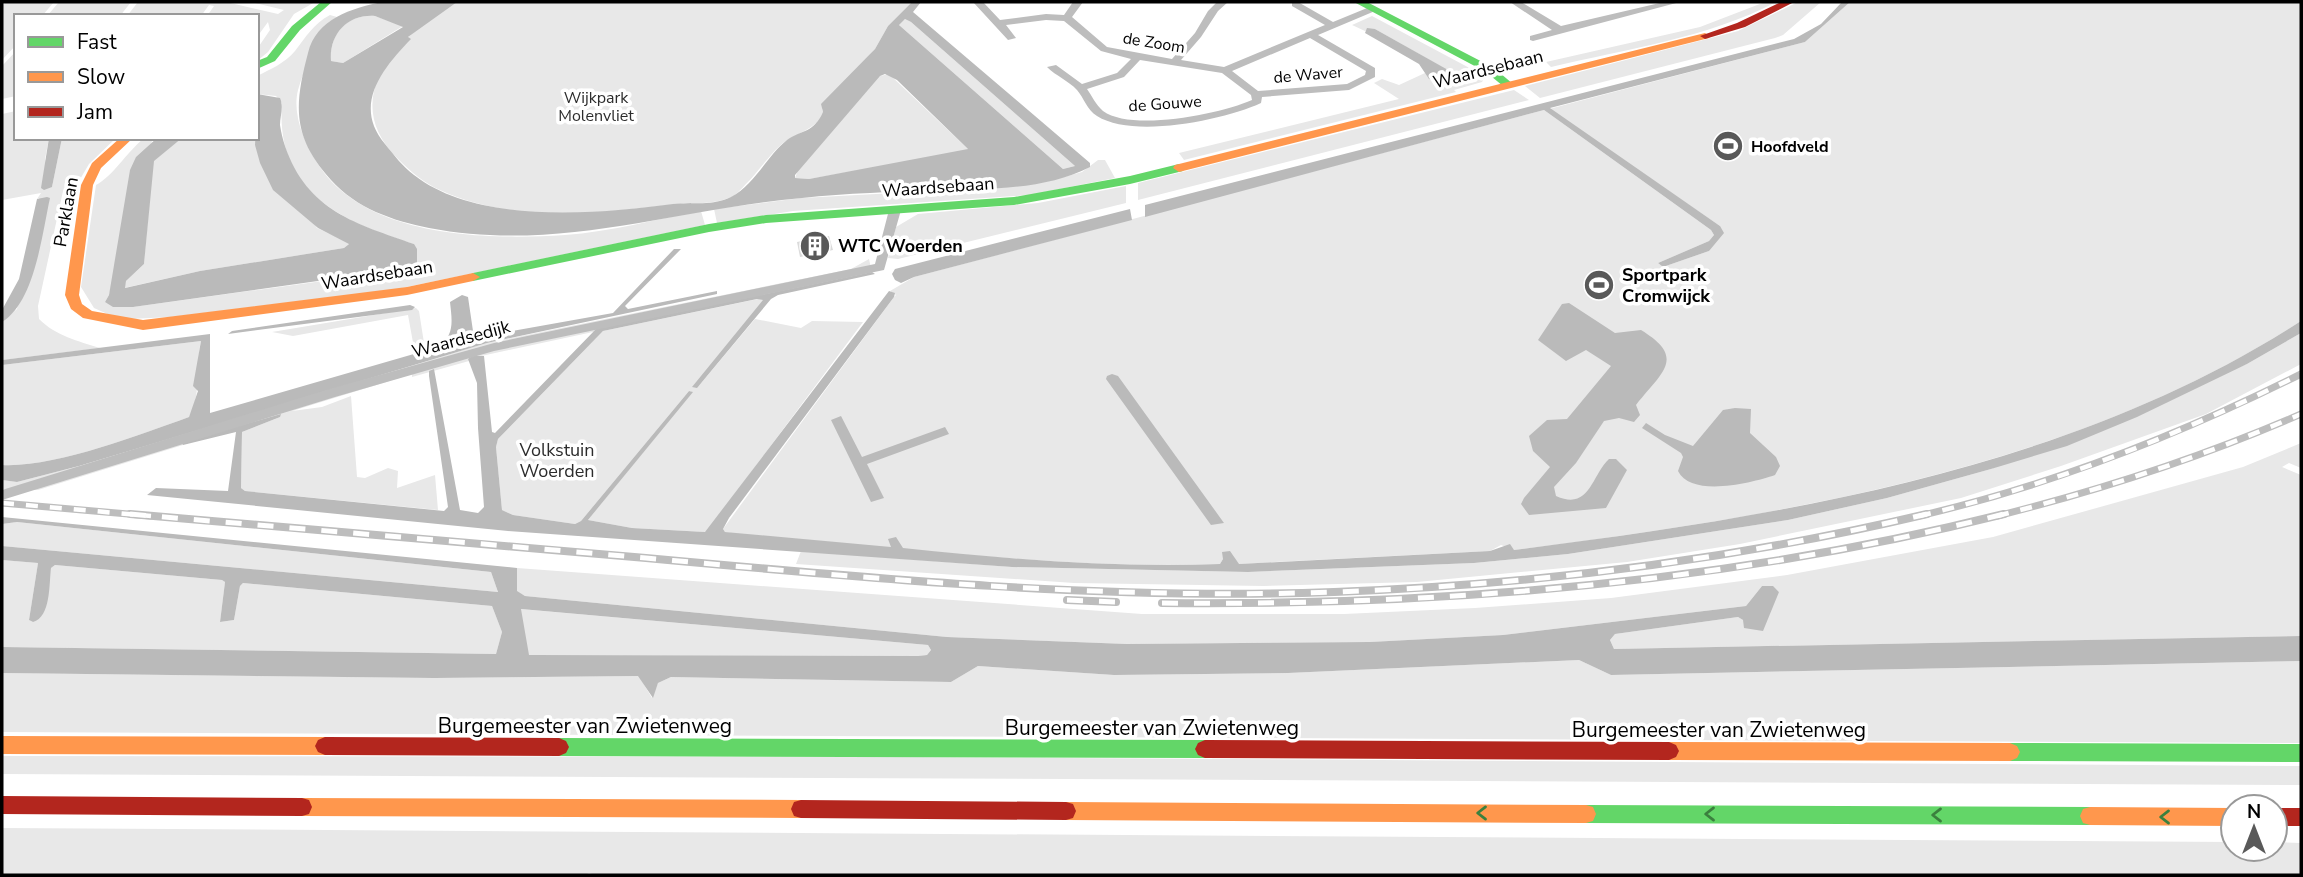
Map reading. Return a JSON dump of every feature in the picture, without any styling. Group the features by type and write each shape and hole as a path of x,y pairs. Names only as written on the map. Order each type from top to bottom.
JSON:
{"main road":[{"path":"259,65 271,59 296,28 327,2"},
{"name":"Waardsebaan","path":"76,306 88,315 143,325 246,314 407,291 720,226 820,213 1014,201 1130,180 1741,25 1789,2"},
{"path":"1366,5 1490,71 1507,84"},
{"name":"Parklaan","path":"76,306 72,295 87,184 96,166 125,140"},
{"name":"Burgemeester van Zwietenweg","path":"2,745 2301,753"},
{"path":"2,805 2219,817"}],"street":[{"path":"978,2 984,12 999,23 1011,38"},
{"path":"999,23 1033,18 1067,18 1078,2"},
{"path":"1175,62 1182,47 1196,37 1216,6 1223,2"},
{"path":"1515,2 1550,26 1560,29"},
{"path":"1633,2 1645,9"},
{"path":"1532,38 1675,2"},
{"path":"1295,4 1332,25"},
{"path":"1225,70 1311,35 1366,5"},
{"name":"de Zoom","path":"1067,18 1104,49 1137,57 1225,70 1256,94"},
{"name":"de Waver","path":"1256,94 1349,87 1370,77 1371,70 1311,35"},
{"name":"de Gouwe","path":"1080,87 1121,76 1132,69 1137,57"},
{"name":"de Gouwe","path":"1052,67 1080,87 1089,104 1101,115 1123,122 1171,121 1210,116 1244,108 1257,101 1256,94"},
{"name":"Waardsedijk","path":"2,495 255,416 494,347 880,267 895,210"}],"green space":[{"path":"6,2 54,2 44,14 14,14 14,47 2,60 2,6"},
{"path":"59,2 131,2 122,14 49,14"},
{"path":"138,2 226,2 278,14 284,10 251,2 315,2 294,14 268,52 259,59 259,46 270,30 268,22 259,34 259,14 208,14 214,6 209,5 202,14 129,14"},
{"name":"Wijkpark Molenvliet","path":"457,2 912,2 888,26 875,49 822,109 823,112 880,76 889,74 968,149 809,179 795,178 816,123 784,142 738,192 723,200 557,213 497,208 468,201 423,181 398,159 380,136 373,113 374,91 382,70 396,50 435,15"},
{"path":"1765,2 1776,2 1695,34 1551,67 1546,62 1700,27"},
{"path":"1798,2 1821,2 1783,35 1775,38 1540,98 1525,86 1738,31"},
{"name":"Sportpark Cromwijck","path":"1850,2 2301,2 2301,321 2212,372 2119,415 2021,450 1921,479 1820,502 1615,537 1514,550 1501,545 1490,551 1238,564 1233,558 1223,559 1220,564 1160,565 978,556 737,534 725,532 723,529 896,295 890,291 914,277 1544,110 1711,230 1714,235 1709,241 1658,263 1663,267 1709,251 1720,226 1549,109 1805,42"},
{"path":"330,15 337,17 329,22 301,81 297,99 298,118 303,136 316,161 337,186 363,206 394,220 428,229 499,236 582,233 701,211 705,225 397,289 171,317 130,319 112,316 94,308 81,287 96,185 142,140 154,140 105,302 133,307 417,268 414,244 362,225 318,199 302,181 290,159 283,134 282,103 276,96 259,94 259,75 287,59"},
{"path":"375,16 403,26 343,63 331,61 333,42 342,27 356,18"},
{"path":"1372,16 1485,77 1482,82 1454,90 1456,92 1184,160 1179,153 1399,99 1374,83 1382,79 1399,85 1425,73 1439,82 1454,81 1456,75 1375,29 1365,31 1352,25"},
{"path":"905,19 1075,166 1063,169 899,25"},
{"path":"14,53 14,96 2,99 2,66"},
{"path":"1514,90 1529,100 1138,200 1138,183"},
{"path":"14,111 14,140 49,140 45,159 52,187 62,140 114,140 89,164 79,181 63,191 38,306 39,319 53,330 100,348 2,360 2,322 17,309 39,198 37,199 41,193 2,200 2,114"},
{"path":"179,140 255,140 255,145 317,228 350,243 344,248 200,271 124,288 126,281 144,264 153,161"},
{"path":"1098,160 1105,160 1115,178 1029,195 793,211 717,223 714,209 801,198 989,188 1049,181 1082,172"},
{"path":"1126,186 1126,203 898,259 888,258 896,227 918,214 1038,203"},
{"path":"869,259 872,272 472,358 292,411 322,407 351,396 357,477 365,478 388,468 398,471 397,488 435,475 438,510 245,491 241,488 242,432 280,417 183,442 183,445 38,490 2,489 2,480 17,482 79,466 487,343 851,269"},
{"name":"Volkstuin Woerden","path":"758,299 764,300 763,303 697,388 755,319 801,328 812,321 863,322 708,530 632,528 588,520 692,392 689,391 581,521 575,524 513,515 502,510 496,447 498,439 603,331"},
{"path":"416,308 419,311 424,343 414,348 408,315 293,336 272,332"},
{"path":"2301,333 2301,364 2206,414 2061,466 1961,498 1740,544 1627,562 1417,582 1264,586 1074,583 796,564 801,551 1012,567 1248,572 1474,563 1568,554 1788,520 1887,498 1991,469 2247,364"},
{"path":"201,341 196,399 189,417 70,456 23,465 2,465 2,365"},
{"path":"2301,443 2301,468 2289,463 2282,467 2301,475 2301,636 1614,649 1610,640 1615,634 1738,617 1743,620 1779,592 1772,586 1762,586 1746,606 1503,635 1370,642 1127,644 947,637 525,596 517,592 517,568 1142,614 1344,614 1611,598 1787,575 1993,537 2243,467"},
{"path":"17,522 491,572 498,592 2,546 2,524"},
{"path":"2,560 38,563 29,620 33,622 51,568 55,565 222,580 225,582 220,622 234,620 240,586 243,583 492,606 502,632 496,654 2,647"},
{"path":"520,609 928,645 931,650 927,655 918,656 528,655"},
{"path":"1579,660 1611,675 2301,661 2301,743 2,732 2,673 434,678 639,676 652,698 658,683 671,677 951,682 978,666 1114,675 1288,673"},
{"path":"2,756 904,757 2301,766 2301,785 2,774"},
{"path":"2,828 2219,842 2219,863 2289,863 2289,843 2301,843 2301,875 2,875"}],"shaded area":[{"path":"382,2 457,2 408,37 411,39 390,62 375,88 371,115 375,129 385,144 410,172 440,191 471,202 504,209 575,212 710,203 731,197 754,178 787,140 816,124 823,112 821,104 875,49 888,26 912,2 921,2 913,12 1090,163 1090,167 1055,180 1016,187 802,198 570,232 477,234 415,225 376,212 341,190 318,164 309,149 300,120 300,89 312,41 337,17","holes":["375,16 403,27 343,63 331,61 333,42 342,28 356,18","905,19 911,22 1075,166 1063,169 899,25","885,74 897,80 968,149 809,179 795,178 880,76"]},
{"path":"1842,2 1850,2 1805,42 1550,108 1720,226 1724,233 1709,251 1663,267 1658,263 1709,241 1714,235 1711,230 1544,110 1145,217 1145,205 1794,39 1821,24"},
{"path":"1367,28 1375,29 1458,78 1445,82 1429,79 1419,64 1365,33"},
{"path":"259,94 280,98 280,125 284,144 306,186 336,212 414,244 417,249 417,267 133,307 113,307 105,302 109,295 130,170 136,157 155,140 180,140 154,161 144,264 126,281 125,288 200,271 344,248 349,244 318,228 273,190 255,140 259,140"},
{"path":"49,140 62,140 52,187 44,190 41,188"},
{"path":"50,198 44,230 30,283 13,312 2,322 2,310 19,279 37,199"},
{"path":"1130,209 1132,220 914,277 901,283 895,280 892,274 895,269"},
{"path":"674,249 681,249 625,306 628,309 717,291 717,294 487,343 79,466 17,482 2,480 2,465 23,465 70,456 189,417 198,391 193,386 201,341 2,365 2,360 210,334 210,413 438,347 450,332 450,302 462,295 468,297 473,331 485,336 613,313"},
{"path":"872,272 875,274 778,295 771,299 697,388 692,387 763,300 757,299 603,331 498,439 496,447 502,510 513,515 575,524 581,521 689,391 693,392 588,520 632,528 705,532 889,291 895,293 894,297 729,518 723,529 725,532 891,547 888,539 896,537 903,548 1022,559 1141,565 1220,564 1223,559 1222,552 1230,551 1239,564 1490,551 1510,544 1514,550 1718,521 1922,479 2022,450 2119,415 2212,372 2301,321 2301,333 2247,364 2137,417 2067,446 1887,498 1788,520 1568,554 1474,563 1248,572 1012,567 508,531 147,495 156,488 228,491 236,432 183,445 182,442 281,414 280,417 242,432 241,488 245,491 444,511 448,507 429,376 429,371 434,369 460,510 478,513 484,507 477,383 468,359 472,356 484,356 492,432 495,433 596,329"},
{"path":"1569,303 1615,333 1641,330 1663,349 1666,366 1636,405 1640,415 1634,422 1619,418 1604,421 1576,463 1554,487 1556,496 1576,499 1588,490 1609,459 1616,459 1627,470 1606,508 1529,515 1521,504 1550,467 1533,451 1529,436 1547,420 1567,419 1611,366 1586,350 1566,361 1538,340 1562,304"},
{"path":"410,305 415,307 412,310 228,334 232,331"},
{"path":"1112,374 1118,376 1224,523 1211,525 1106,379"},
{"path":"1751,409 1750,433 1776,457 1780,466 1775,475 1723,486 1695,484 1685,479 1678,471 1683,457 1681,453 1642,428 1646,423 1665,435 1693,446 1723,410"},
{"path":"841,416 862,457 945,427 949,434 867,464 884,498 871,502 831,420"},
{"path":"2,517 517,568 517,591 525,596 947,637 1127,644 1370,642 1503,635 1746,606 1762,586 1773,586 1779,592 1763,631 1744,628 1743,620 1738,617 1615,634 1610,640 1614,649 2301,636 2301,661 1611,675 1579,660 1288,673 1114,675 978,666 951,682 671,677 658,683 653,698 638,676 434,678 2,673 2,647 496,654 502,632 492,606 243,583 240,586 234,620 220,622 225,582 222,580 55,565 51,568 46,607 39,619 33,622 29,620 38,563 2,560 2,546 498,592 491,572 17,522 2,524","holes":["521,609 928,645 931,650 927,655 918,656 529,655"]}],"building":[{"name":"WTC Woerden","path":"829,236 833,250 800,257 797,242"}],"railway":[{"path":"1919,516 1969,504 2067,474 2209,418 2301,374"},
{"path":"1997,516 2151,471 2301,414"},
{"path":"2,503 151,516"},
{"path":"130,514 904,580 1076,590 1248,594 1409,589 1632,568 1780,545 1927,514"},
{"path":"1162,603 1374,600 1586,586 1796,557 1900,538 2004,514"},
{"path":"1067,600 1116,602"}],"traffic: fast":[{"path":"259,65 271,59 296,28 327,2"},
{"path":"1359,2 1490,70 1507,84"},
{"path":"473,277 709,228 766,219 1014,201 1130,180 1179,168"},
{"path":"559,747 1205,749"},
{"path":"2010,752 2301,753"},
{"path":"1586,814 2090,816"}],"traffic: slow":[{"path":"1179,168 1705,36"},
{"path":"125,140 96,166 87,185 72,295 76,306 88,315 143,325 407,291 473,277"},
{"path":"2,745 325,746"},
{"path":"1669,751 2010,752"},
{"path":"302,807 801,809"},
{"path":"1066,811 1586,814"},
{"path":"2090,816 2219,817"}],"traffic: jam":[{"path":"1705,36 1741,25 1789,2"},
{"path":"325,746 559,747"},
{"path":"1205,749 1669,751"},
{"path":"2,805 302,807"},
{"path":"801,809 1066,811"},
{"path":"2289,817 2301,817"}],"place":[{"name":"Hoofdveld","path":"1728,146"},
{"name":"WTC Woerden","path":"815,246"},
{"name":"Sportpark Cromwijck","path":"1599,285"}]}
